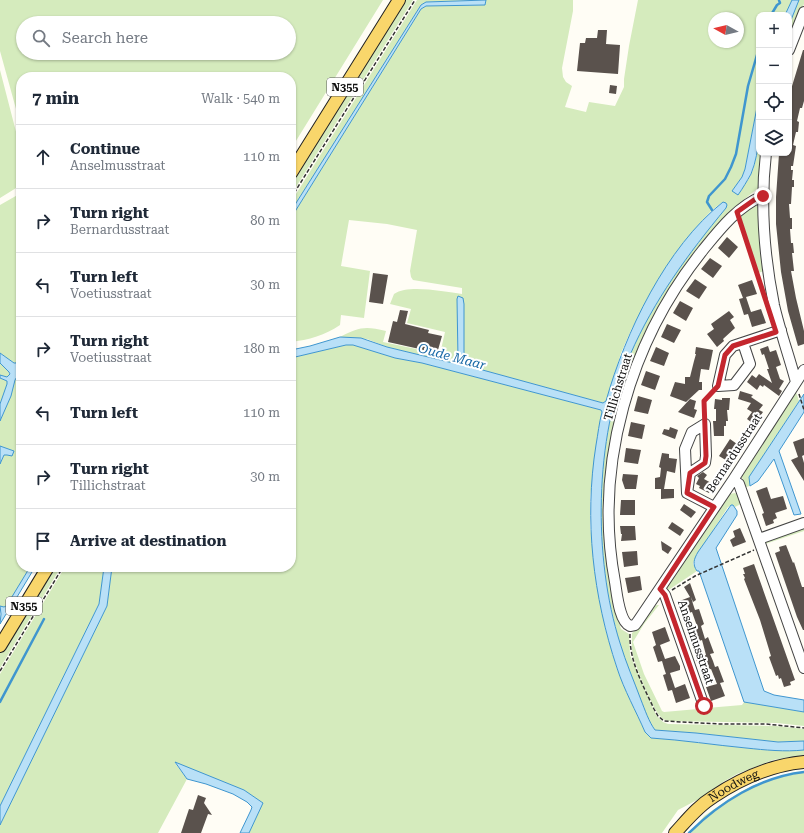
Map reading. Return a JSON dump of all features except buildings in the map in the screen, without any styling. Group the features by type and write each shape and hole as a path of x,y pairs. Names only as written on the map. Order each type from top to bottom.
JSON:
{"main road":[{"name":"N355","path":"296,165 399,0"},
{"name":"N355","path":"0,646 45,572"},
{"name":"Noodweg","path":"675,833 697,810 718,794 755,773 792,763 804,762"}],"street":[{"path":"790,48 804,12"},
{"path":"766,156 763,196 766,259 775,306 796,382"},
{"name":"Tillichstraat","path":"630,626 624,621 618,601 613,574 609,521 612,465 622,413 638,362 669,299 713,237 737,212 754,200 763,196"},
{"path":"743,343 750,364 734,385 718,386 725,355 733,346 781,330"},
{"name":"Bernardusstraat","path":"630,626 634,625 638,621 662,592 714,507 804,370"},
{"path":"705,424 705,463 690,473 687,493 685,449 692,432 705,424"},
{"path":"733,480 740,484 802,656 804,668"},
{"path":"687,493 714,507"},
{"path":"759,539 804,523"},
{"name":"Anselmusstraat","path":"662,592 704,706"}],"path":[{"path":"296,190 415,0"},
{"path":"737,212 762,287"},
{"path":"796,382 796,388 804,410"},
{"path":"705,424 704,401 718,386"},
{"path":"662,592 724,562"},
{"path":"0,671 60,572"}],"green space":[{"path":"0,0 383,0 296,141 296,72 16,72 16,109 0,51"},
{"path":"404,0 413,0 296,187 296,173"},
{"path":"417,0 479,0 426,2 421,5 296,203 296,194"},
{"path":"486,0 573,0 573,11 562,68 563,77 566,82 572,86 565,107 586,112 589,102 615,106 624,87 629,46 638,0 779,0 780,3 781,0 792,0 786,12 756,12 756,112 745,169 742,177 732,191 748,180 751,175 756,156 762,156 760,184 758,188 721,221 684,266 671,286 642,341 623,390 610,450 617,615 621,629 629,634 630,655 656,715 663,722 668,724 776,726 804,729 804,741 778,742 655,730 643,707 633,681 620,643 610,602 604,561 601,519 602,478 607,436 616,396 629,357 647,319 684,260 700,240 723,202 712,210 700,223 632,328 621,353 606,402 603,403 468,366 464,358 464,304 457,299 457,363 387,347 367,339 340,337 357,329 379,329 386,331 383,342 440,354 445,332 407,323 411,309 390,304 394,294 400,291 417,289 462,294 462,288 413,280 410,271 417,230 387,224 349,220 341,266 370,271 364,318 341,315 340,325 335,329 317,336 296,341 296,210 421,9 426,6 485,5"},
{"path":"799,0 804,0 804,4 792,33 792,18"},
{"path":"0,70 16,132 16,188 0,198"},
{"path":"16,196 16,363 0,353 0,205"},
{"path":"751,204 757,206 760,210 764,271 758,273 738,214"},
{"path":"346,345 353,345 395,358 422,363 601,410 602,412 590,498 590,527 605,628 617,669 645,732 652,738 768,750 804,750 804,755 773,760 737,774 699,799 678,810 662,833 249,833 262,803 244,790 175,763 187,779 158,833 0,833 0,825 107,606 111,572 296,572 296,357"},
{"path":"0,363 9,372 9,376 7,377 0,375"},
{"path":"0,378 7,381 7,384 0,404"},
{"path":"16,378 16,572 27,572 8,605 4,607 0,606 0,464 4,455 14,451 0,446 0,421 11,396"},
{"path":"795,389 799,401 749,477 750,486 746,487 741,475"},
{"path":"735,493 739,496 741,504 735,507 733,505 728,507 694,560 693,564 697,571 667,591 666,587 726,498 730,494"},
{"path":"804,526 804,531 765,544 765,542"},
{"path":"50,572 58,572 0,668 0,653"},
{"path":"62,572 103,572 99,604 0,806 0,674"},
{"path":"659,605 644,624 633,642 644,674 662,711 698,709 700,712 707,710 707,708 742,705 744,702 804,712 804,726 777,723 669,721 661,717 652,703 640,676 632,652 632,633 636,630 650,610"},
{"path":"804,772 804,833 691,833 704,816 737,794 754,785"}],"water":[{"path":"486,0 485,5 426,6 421,9 296,210 296,203 421,5 426,2"},
{"path":"792,0 799,0 792,18 792,12 786,12"},
{"path":"756,112 756,155 754,165 751,174 738,195 732,191 742,177 745,169"},
{"path":"723,202 726,203 726,208 685,260 661,296 639,335 618,388 609,423 601,498 605,574 611,610 627,665 655,730 778,742 804,741 804,750 768,750 651,738 645,732 617,668 602,613 593,558 591,530 592,473 602,412 601,410 422,363 395,358 353,345 346,345 296,357 296,349 340,337 361,338 387,347 456,363 458,359 458,296 463,298 464,304 464,358 468,366 603,403 606,401 624,348 650,293 683,243 702,221"},
{"path":"0,353 16,363 16,378 11,396 0,421 0,404 7,381 0,378 0,375 7,377 10,374 0,363"},
{"path":"804,394 804,412 779,451 801,514 794,515 774,459 758,481 750,486 749,477"},
{"path":"0,446 14,451 12,456 4,455 0,464"},
{"path":"731,505 733,505 737,511 737,515 716,548 764,691 774,695 804,700 804,712 744,702 699,571 697,571 694,566 698,552"},
{"path":"27,572 32,572 14,602 10,600"},
{"path":"103,572 111,572 107,606 0,825 0,806 99,604"},
{"path":"8,605 11,606 0,624 0,606 4,607"},
{"path":"175,762 244,790 263,803 249,833 240,833 252,807 247,802 233,794 187,779"}],"waterway":[{"path":"773,12 780,3 779,0"},
{"path":"712,210 707,202 709,196 725,179 736,154 748,86 756,58"},
{"path":"0,702 44,619"},
{"path":"689,833 727,801 756,785 772,779 804,772"}],"route":[{"path":"704,706 665,595 660,589 714,507 687,493 690,473 705,463 704,401 718,386 725,355 733,346 776,332 737,212 744,206 763,196"}],"water label":[{"name":"Oude Maar","path":"452,356"}]}
